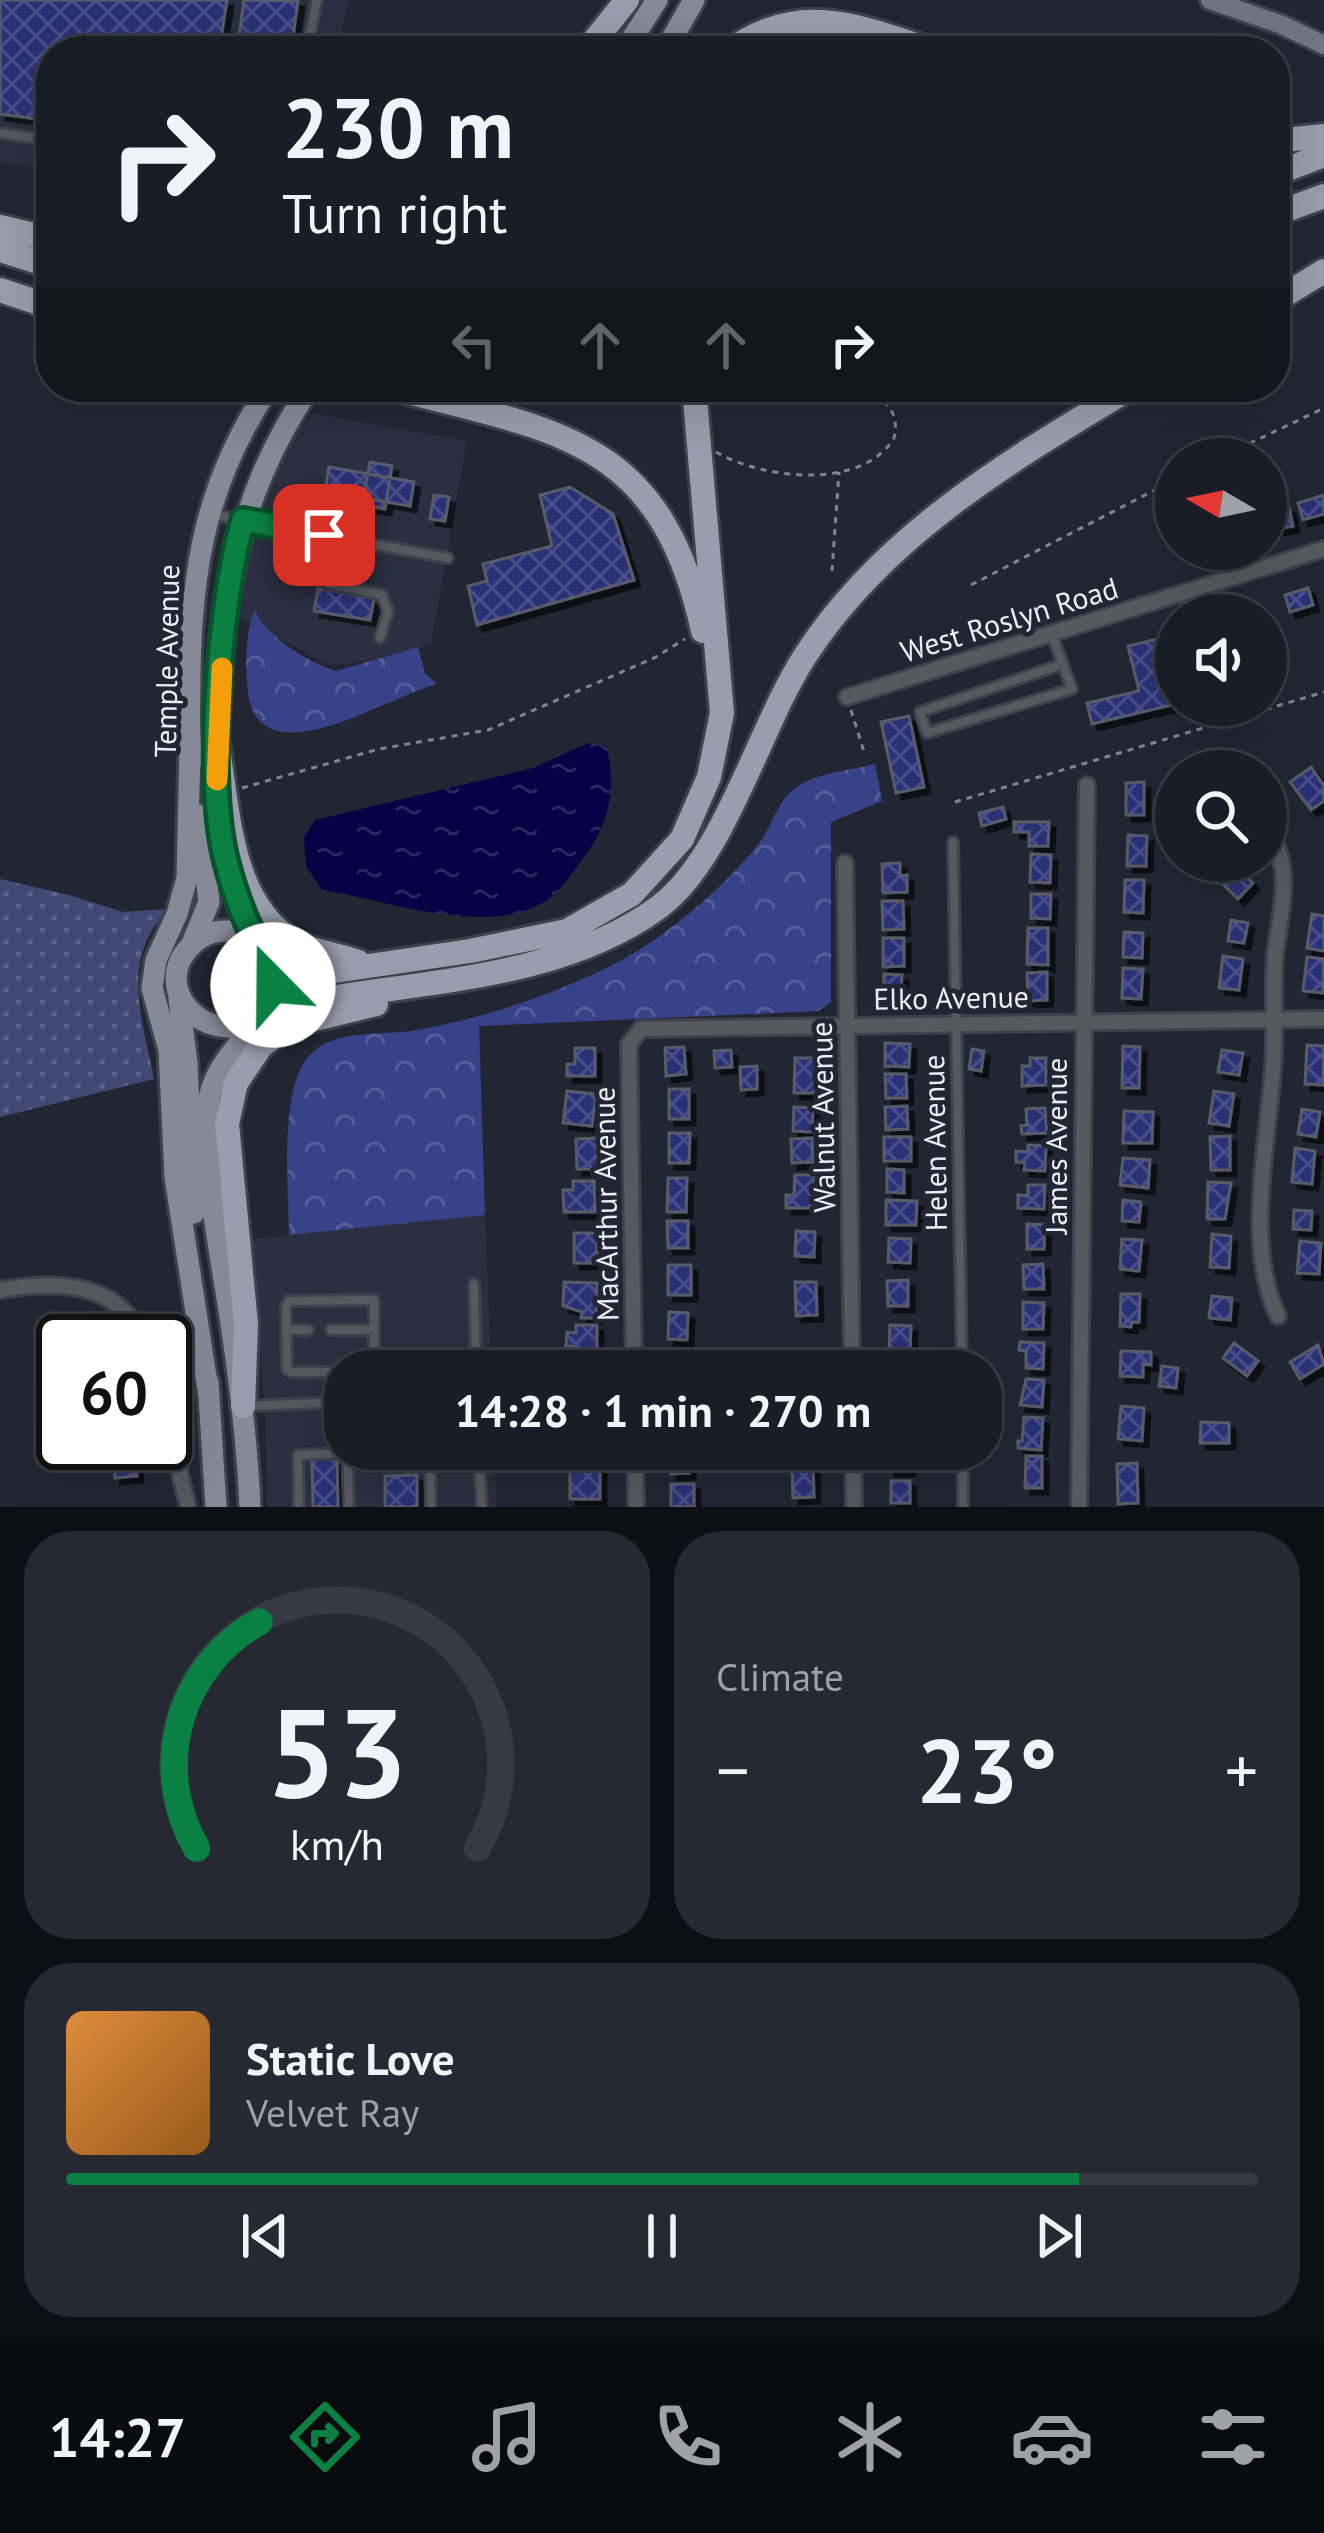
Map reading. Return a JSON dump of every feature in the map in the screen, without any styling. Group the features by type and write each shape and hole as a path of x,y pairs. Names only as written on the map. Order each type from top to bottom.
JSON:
{"highway":[{"path":"598,36 627,0"},
{"path":"756,36 775,25 817,19 886,36"},
{"path":"794,36 836,36"},
{"path":"1290,139 1324,136"},
{"path":"1290,168 1324,155"},
{"path":"1290,208 1324,196"},
{"path":"0,226 36,235"},
{"path":"0,250 36,261"},
{"path":"1290,292 1324,271"},
{"path":"0,290 36,302"},
{"path":"445,402 533,425 583,445 615,465 647,498 670,531 686,567 702,628 712,695 710,777"},
{"path":"264,953 312,972 544,938 590,921 632,894 667,859 694,817 710,777 722,712 695,402"},
{"path":"621,930 692,856 715,815 732,757 735,711 707,402"},
{"path":"263,1014 332,994 553,959 621,930 661,906 700,860 795,672 827,623 871,572 960,498 1109,402"},
{"path":"217,744 244,877 262,913 298,943 366,966"},
{"path":"243,1406 246,1324 227,1124 236,1083 251,1056 290,1025 391,1001 419,983"}],"main road":[{"path":"634,36 657,0"},
{"path":"674,36 694,0"},
{"path":"1210,0 1324,45"},
{"name":"Temple Avenue","path":"190,946 209,896 190,746 194,588 208,514 236,444 260,402"},
{"name":"Temple Avenue","path":"264,953 240,904 226,860 218,806 217,744 228,588 243,520 268,457 301,402"},
{"path":"190,746 187,878 154,968 152,988 170,1050 175,1177 209,1396"},
{"path":"216,1507 188,1146 188,1064 178,983 180,963 190,946 222,931 245,935 264,953 273,985 263,1014 221,1064 208,1107 212,1190 243,1406 250,1507"},
{"path":"178,983 190,1012 208,1025 231,1029 263,1014"}],"street":[{"name":"West Roslyn Road","path":"847,697 1324,549"},
{"name":"James Avenue","path":"1079,1507 1087,785"},
{"name":"Walnut Avenue","path":"845,863 853,1350"},
{"path":"1278,1316 1265,1283 1262,1216 1274,980 1284,882"},
{"name":"Elko Avenue","path":"631,1037 641,1029 1324,1019"},
{"name":"MacArthur Avenue","path":"631,1037 634,1350"},
{"path":"0,1290 55,1285 91,1290 127,1314"},
{"path":"179,1470 188,1507"},
{"path":"635,1470 635,1507"},
{"path":"854,1470 854,1507"}],"lane":[{"path":"310,36 316,0"},
{"path":"0,133 36,139"},
{"path":"208,514 448,559"},
{"path":"307,570 329,584 382,596 388,610 380,638"},
{"path":"1051,633 1063,664 1072,689 927,733 920,712 1063,664"},
{"name":"Helen Avenue","path":"953,842 962,1350"},
{"path":"474,1284 476,1350"},
{"path":"324,1372 287,1369 289,1300 374,1300 374,1350"},
{"path":"286,1330 308,1330"},
{"path":"331,1330 374,1330"},
{"path":"243,1406 324,1403"},
{"path":"313,1502 299,1505 298,1455 324,1453"},
{"path":"344,1470 346,1504"},
{"path":"431,1507 432,1470"},
{"path":"479,1470 482,1507"},
{"path":"963,1470 963,1507"},
{"path":"298,1477 313,1477"}],"path":[{"path":"712,449 760,469 839,472 880,456 891,444 897,426 885,402"},
{"path":"1261,438 1324,408"},
{"path":"832,571 839,472"},
{"path":"971,585 1155,490"},
{"path":"226,792 379,749 488,730 654,658 702,628"},
{"path":"956,802 1324,692"},
{"path":"847,697 865,755"}],"shaded area":[{"path":"0,0 349,0 341,36 36,36 36,168 0,162"},
{"path":"312,413 467,441 431,645 328,665 235,615 252,535 278,459"},
{"path":"0,879 123,912 167,909 146,942 139,975 140,1010 154,1079 0,1117"},
{"path":"485,1215 490,1350 324,1350 324,1470 495,1470 496,1507 267,1507 252,1239"}],"green space":[{"path":"255,610 289,647 336,671 418,647 425,673 437,684 328,726 300,732 275,730 257,718 248,692 247,650"},
{"path":"875,764 882,801 831,822 831,1002 818,1011 479,1026 485,1215 289,1235 290,1110 302,1065 314,1051 348,1036 411,1031 490,1013 618,962 656,939 715,890 749,856 790,792 824,775"}],"water":[{"path":"588,743 606,746 609,759 610,800 602,826 559,890 523,911 467,917 406,908 322,890 306,866 304,837 315,820 533,768"}],"building":[{"path":"0,0 227,0 221,36 36,36 36,119 0,114"},
{"path":"244,0 298,1 293,36 239,36"},
{"path":"370,462 392,466 385,509 362,505"},
{"path":"329,467 414,482 410,506 325,491"},
{"path":"570,487 613,514 634,580 477,625 468,586 487,581 483,564 552,546 540,495"},
{"path":"434,495 449,497 445,521 430,519"},
{"path":"1324,495 1324,514 1303,520 1298,503"},
{"path":"342,587 374,599 370,620 314,611 318,588 340,592"},
{"path":"1308,588 1313,605 1290,612 1287,594"},
{"path":"1155,639 1155,709 1092,724 1087,703 1139,691 1128,646"},
{"path":"909,716 924,787 896,793 881,722"},
{"path":"1311,767 1324,786 1324,801 1311,810 1290,782"},
{"path":"1144,782 1144,815 1126,815 1126,783"},
{"path":"1003,807 1006,819 982,826 979,813"},
{"path":"1014,822 1049,822 1048,846 1029,846 1029,832 1014,832"},
{"path":"1128,835 1147,836 1146,866 1127,866"},
{"path":"1031,854 1051,855 1050,883 1030,882"},
{"path":"900,863 900,876 907,875 907,892 883,893 882,864"},
{"path":"1125,880 1144,880 1143,913 1124,912"},
{"path":"1221,882 1253,883 1238,899"},
{"path":"1031,894 1051,894 1050,919 1031,918"},
{"path":"882,901 903,901 904,929 883,930"},
{"path":"1312,914 1324,916 1324,951 1307,948"},
{"path":"1231,920 1248,923 1244,943 1228,941"},
{"path":"1028,928 1048,928 1048,965 1027,964"},
{"path":"1124,932 1143,933 1142,958 1123,957"},
{"path":"883,938 904,938 904,966 883,967"},
{"path":"1223,956 1243,959 1239,990 1219,988"},
{"path":"1307,957 1324,959 1323,993 1303,991"},
{"path":"1123,968 1143,969 1141,999 1122,998"},
{"path":"1047,972 1047,1000 1028,1001 1027,973"},
{"path":"884,974 902,975 900,1003 883,1002"},
{"path":"885,1043 910,1044 909,1067 885,1066"},
{"path":"1307,1045 1324,1046 1323,1085 1305,1084"},
{"path":"1123,1046 1140,1047 1139,1088 1122,1088"},
{"path":"684,1047 686,1074 666,1076 665,1048"},
{"path":"575,1048 595,1048 595,1076 567,1076 567,1064 575,1064"},
{"path":"972,1049 984,1051 981,1071 969,1069"},
{"path":"731,1050 732,1067 715,1068 714,1051"},
{"path":"1222,1050 1243,1053 1239,1075 1218,1072"},
{"path":"795,1058 815,1058 814,1093 794,1093"},
{"path":"1030,1058 1046,1058 1046,1085 1022,1086 1022,1066 1030,1066"},
{"path":"757,1066 757,1089 741,1090 740,1067"},
{"path":"885,1074 906,1074 907,1098 886,1098"},
{"path":"669,1089 689,1089 689,1119 669,1119"},
{"path":"567,1091 596,1094 592,1126 563,1123"},
{"path":"1214,1091 1234,1094 1229,1126 1209,1123"},
{"path":"907,1106 908,1129 886,1130 885,1107"},
{"path":"794,1107 813,1108 812,1132 793,1131"},
{"path":"1045,1108 1047,1133 1022,1134 1026,1109"},
{"path":"1302,1109 1320,1112 1316,1137 1298,1134"},
{"path":"1124,1111 1153,1112 1152,1143 1123,1143"},
{"path":"669,1133 690,1133 689,1163 669,1163"},
{"path":"1230,1136 1230,1170 1211,1170 1210,1137"},
{"path":"884,1137 911,1137 911,1161 884,1161"},
{"path":"596,1138 597,1169 577,1169 576,1139"},
{"path":"812,1138 813,1162 792,1163 791,1139"},
{"path":"1028,1145 1046,1146 1045,1171 1024,1170 1025,1163 1016,1162 1016,1151 1028,1152"},
{"path":"1295,1148 1315,1151 1312,1184 1292,1182"},
{"path":"1123,1158 1150,1160 1148,1188 1120,1185"},
{"path":"887,1169 904,1170 904,1193 887,1192"},
{"path":"795,1175 814,1175 814,1208 786,1208 786,1195 794,1195"},
{"path":"668,1178 687,1178 686,1212 667,1212"},
{"path":"573,1181 594,1181 595,1212 564,1212 563,1190 573,1190"},
{"path":"1208,1182 1231,1183 1225,1219 1207,1219"},
{"path":"1028,1185 1045,1185 1044,1209 1018,1208 1018,1195 1028,1196"},
{"path":"886,1200 917,1201 916,1225 886,1225"},
{"path":"1123,1200 1141,1202 1139,1222 1122,1221"},
{"path":"1294,1210 1312,1211 1311,1230 1293,1229"},
{"path":"667,1221 688,1221 688,1248 668,1248"},
{"path":"1027,1224 1045,1225 1044,1249 1027,1249"},
{"path":"796,1231 815,1232 814,1257 795,1256"},
{"path":"574,1233 597,1233 597,1263 574,1263"},
{"path":"1212,1234 1231,1236 1229,1268 1210,1267"},
{"path":"889,1238 911,1239 910,1263 888,1262"},
{"path":"1122,1239 1142,1240 1139,1271 1120,1269"},
{"path":"1300,1241 1321,1243 1319,1274 1297,1273"},
{"path":"1043,1264 1044,1289 1024,1289 1023,1265"},
{"path":"668,1265 691,1265 691,1295 668,1295"},
{"path":"908,1280 908,1306 888,1306 887,1281"},
{"path":"564,1282 597,1283 596,1318 581,1318 582,1312 563,1306"},
{"path":"795,1282 816,1282 817,1315 796,1316"},
{"path":"1121,1294 1140,1294 1139,1322 1132,1322 1131,1327 1120,1326"},
{"path":"1212,1296 1232,1298 1230,1320 1209,1318"},
{"path":"1023,1302 1044,1303 1043,1329 1023,1329"},
{"path":"669,1312 688,1313 687,1340 668,1339"},
{"path":"576,1325 597,1325 597,1350 566,1346 567,1332 576,1333"},
{"path":"890,1325 911,1326 910,1350 889,1349"},
{"path":"1020,1342 1044,1343 1043,1369 1026,1368 1026,1351 1019,1350"},
{"path":"1234,1343 1258,1361 1247,1376 1223,1358"},
{"path":"1318,1345 1324,1364 1300,1379 1290,1362"},
{"path":"1121,1351 1151,1352 1151,1365 1143,1364 1143,1377 1120,1376"},
{"path":"1162,1366 1178,1368 1176,1388 1159,1386"},
{"path":"1026,1379 1044,1380 1042,1407 1020,1405"},
{"path":"1121,1406 1144,1408 1142,1441 1118,1439"},
{"path":"1024,1417 1043,1418 1041,1450 1018,1448"},
{"path":"1201,1422 1229,1423 1229,1443 1200,1443"},
{"path":"1026,1456 1042,1456 1042,1488 1025,1488"},
{"path":"312,1459 324,1459 324,1470 337,1470 338,1507 313,1507"},
{"path":"1137,1463 1138,1503 1118,1504 1117,1464"},
{"path":"114,1470 136,1470 137,1476 115,1478"},
{"path":"570,1470 600,1470 600,1499 570,1499"},
{"path":"792,1470 813,1470 814,1497 793,1498"},
{"path":"417,1475 417,1507 385,1507 385,1476"},
{"path":"891,1481 910,1481 910,1503 891,1503"},
{"path":"671,1484 694,1484 694,1507 671,1507"}],"slow traffic":[{"path":"217,780 222,668"}],"route":[{"path":"273,985 269,960 234,889 219,819 217,744 228,588 243,520 324,535"}]}
